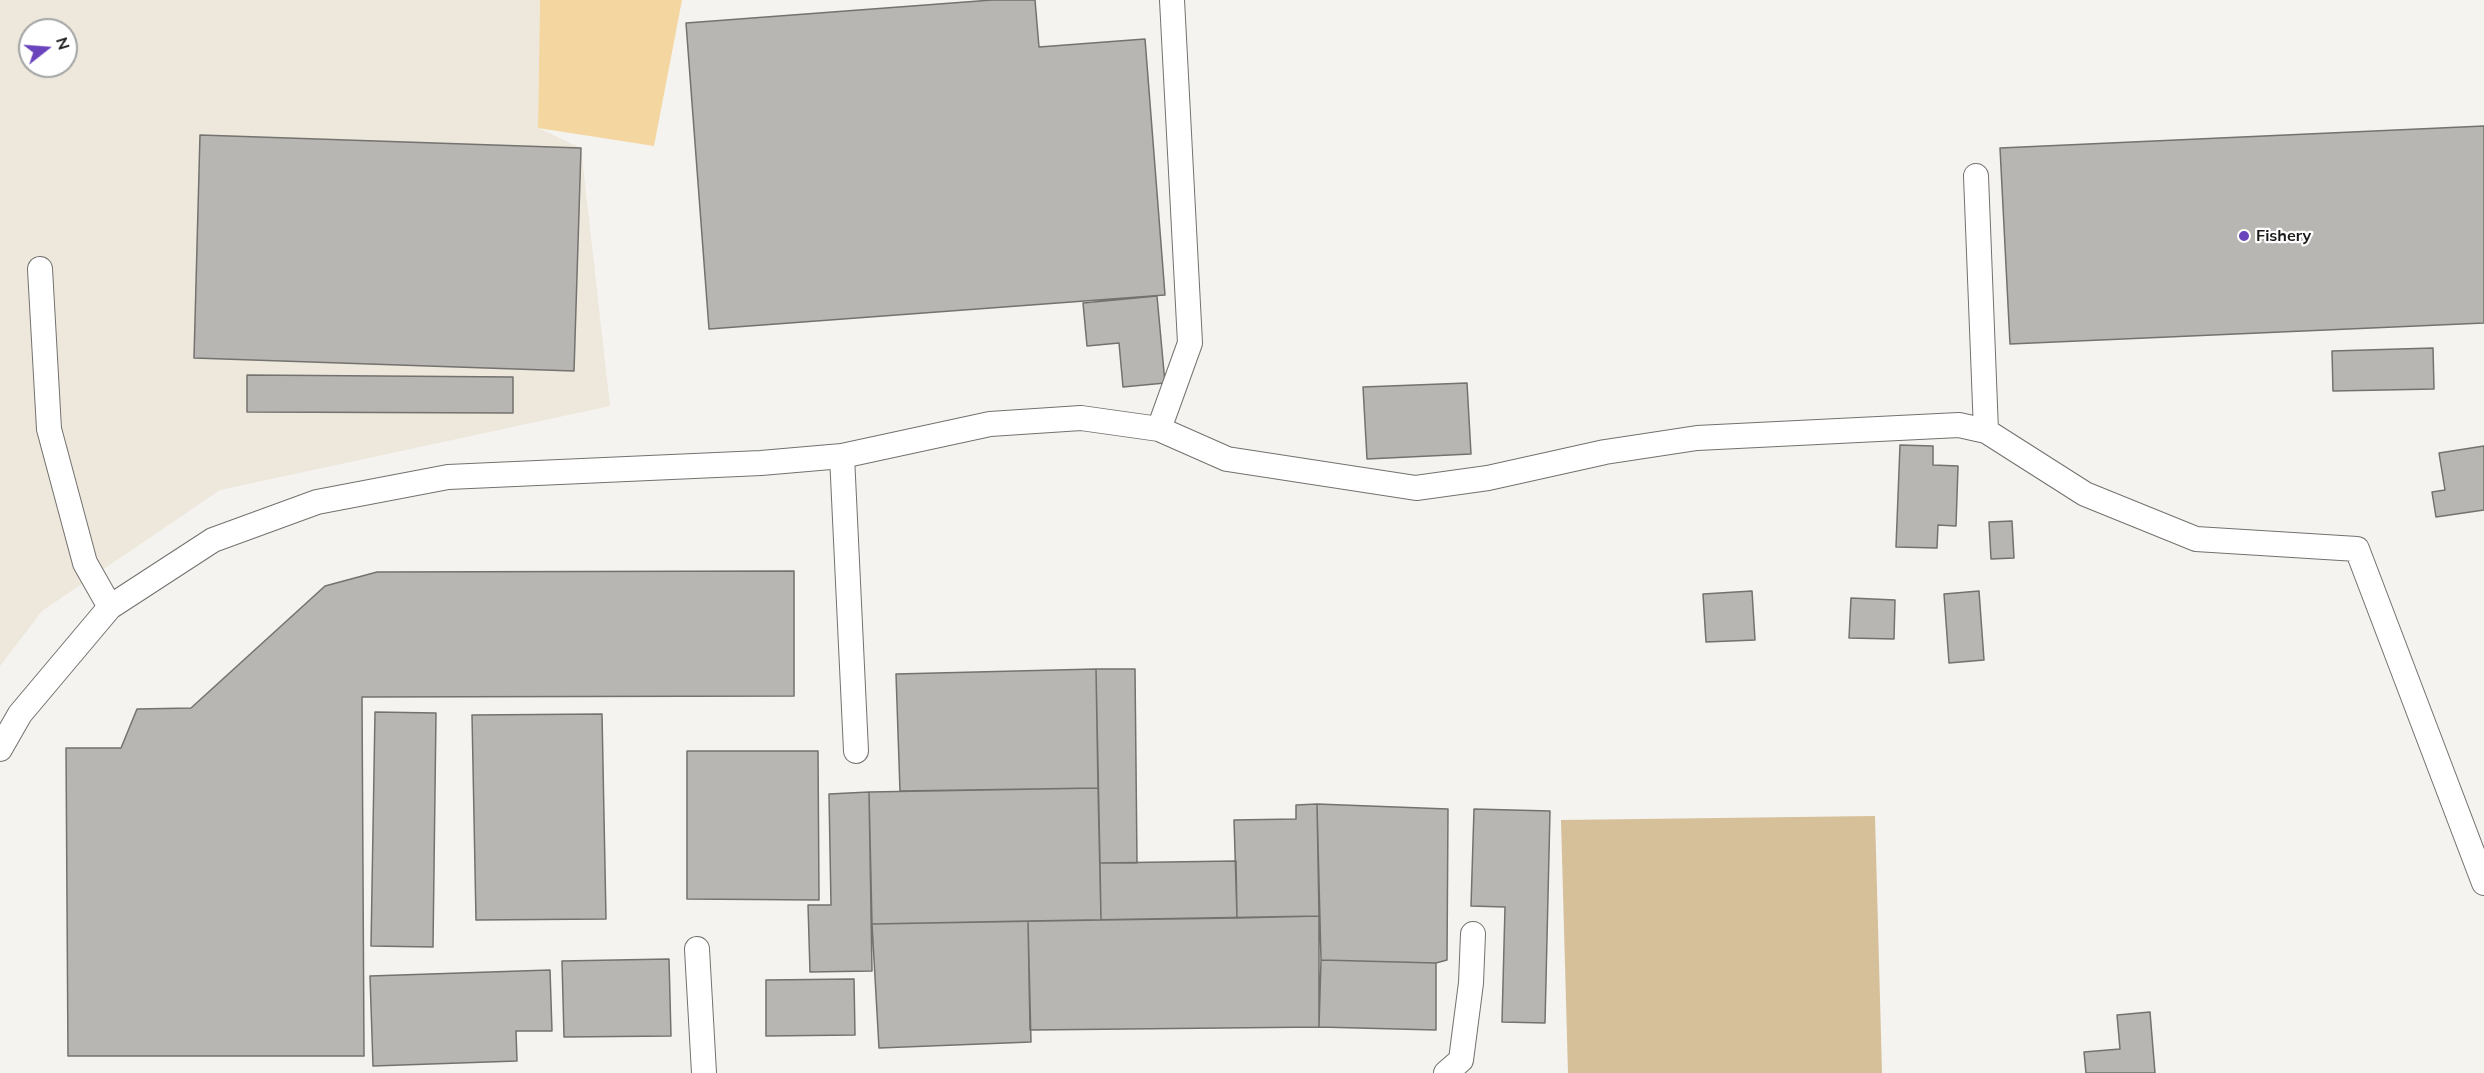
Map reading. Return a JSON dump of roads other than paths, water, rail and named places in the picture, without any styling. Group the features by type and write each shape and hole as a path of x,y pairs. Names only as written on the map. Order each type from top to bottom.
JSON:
{"lane":[{"path":"1159,429 1190,343 1172,0"},
{"path":"1976,176 1986,431"},
{"path":"40,269 49,429 85,563 110,607"},
{"path":"0,749 20,714 110,607 213,540 317,502 448,477 761,463 842,456 990,424 1081,418 1159,429 1227,459 1416,488 1488,478 1605,452 1697,438 1959,425 1986,431 2085,494 2196,539 2357,549 2484,883"},
{"path":"842,456 856,751"},
{"path":"1446,1073 1461,1060 1471,983 1473,934"},
{"path":"697,949 705,1073"}],"place":[{"name":"Fishery","path":"2244,236"}]}
